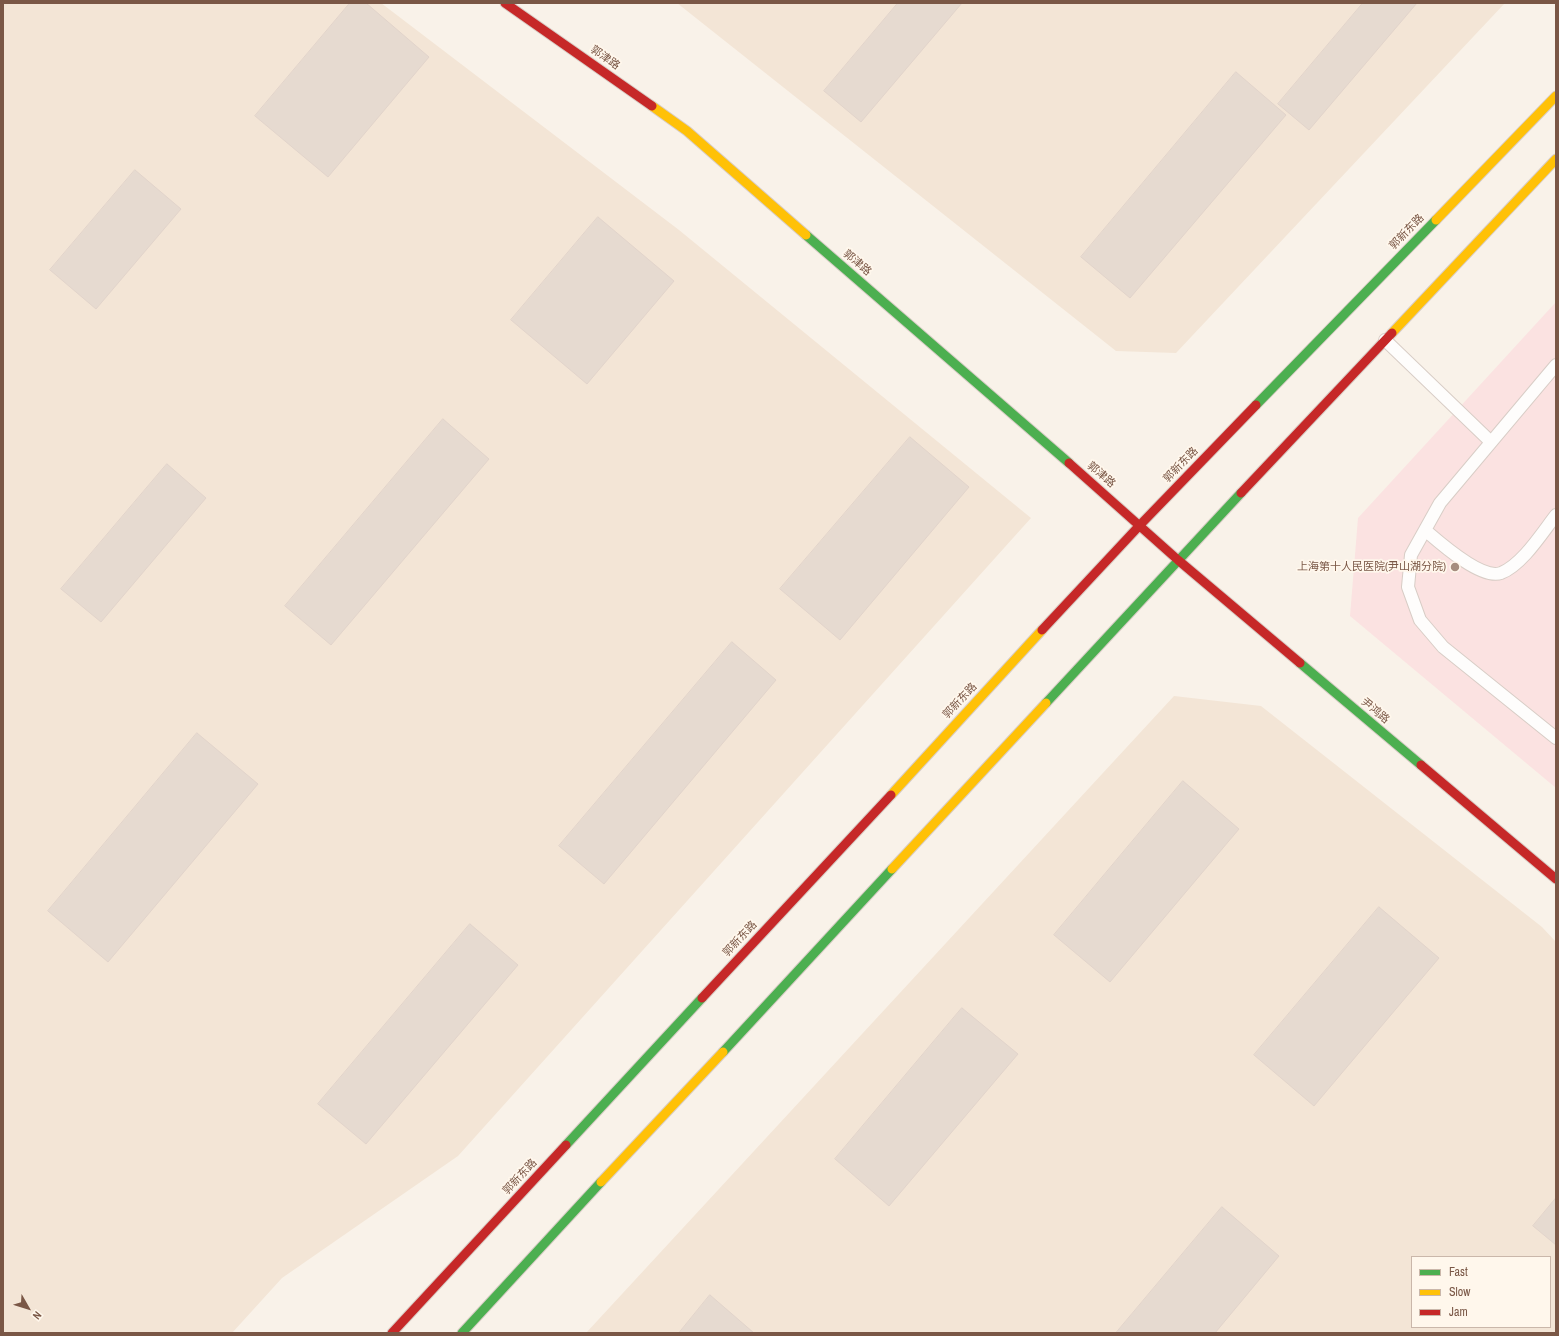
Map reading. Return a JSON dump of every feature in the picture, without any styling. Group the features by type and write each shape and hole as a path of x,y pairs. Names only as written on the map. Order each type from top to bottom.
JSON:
{"main road":[{"name":"郭津路","path":"505,3 687,131 1140,525 1178,560"},
{"name":"郭新东路","path":"392,1333 1140,525 1556,96"},
{"path":"462,1333 1178,560 1556,159"},
{"name":"尹鸿路","path":"1178,560 1556,879"}],"lane":[{"path":"1385,340 1491,442"},
{"path":"1556,365 1440,503 1411,555 1408,587 1420,620 1443,647 1556,738"},
{"path":"1425,530 1452,553 1484,572 1500,574 1520,561 1556,515"}],"shaded area":[{"path":"3,3 381,3 679,230 1031,518 458,1156 282,1278 232,1333 3,1333"},
{"path":"677,3 1505,3 1176,353 1116,351"},
{"name":"上海第十人民医院(尹山湖分院)","path":"1556,302 1556,788 1350,616 1358,518"},
{"path":"1174,696 1261,706 1542,927 1556,942 1556,1333 586,1333"}],"building":[{"path":"350,3 366,3 429,57 328,177 255,116"},
{"path":"898,3 962,3 861,122 824,91"},
{"path":"1363,3 1417,3 1309,130 1278,104"},
{"path":"1236,72 1286,115 1130,298 1081,257"},
{"path":"135,170 181,209 96,309 50,270"},
{"path":"598,217 674,281 587,384 511,320"},
{"path":"443,419 489,459 331,645 285,606"},
{"path":"910,437 969,487 840,640 780,589"},
{"path":"167,464 206,498 101,622 61,589"},
{"path":"732,642 776,680 604,884 559,846"},
{"path":"197,733 258,784 108,962 48,911"},
{"path":"1183,781 1239,829 1110,982 1054,935"},
{"path":"1379,907 1439,958 1314,1106 1254,1055"},
{"path":"470,924 518,965 366,1144 318,1104"},
{"path":"962,1008 1018,1054 889,1206 835,1159"},
{"path":"1556,1198 1556,1245 1533,1226"},
{"path":"1222,1207 1279,1256 1215,1333 1116,1333"},
{"path":"710,1295 754,1333 679,1333"}],"traffic: fast":[{"path":"1256,405 1436,220"},
{"path":"806,235 1069,463"},
{"path":"1046,703 1241,493"},
{"path":"1300,663 1421,765"},
{"path":"723,1052 892,869"},
{"path":"566,1145 702,998"},
{"path":"462,1333 601,1182"}],"traffic: slow":[{"path":"1436,220 1556,96"},
{"path":"652,106 687,131 806,235"},
{"path":"1392,333 1556,159"},
{"path":"891,795 1042,630"},
{"path":"892,869 1046,703"},
{"path":"601,1182 723,1052"}],"traffic: jam":[{"path":"505,3 652,106"},
{"path":"1241,493 1392,333"},
{"path":"1042,630 1140,525 1256,405"},
{"path":"1069,463 1178,560 1300,663"},
{"path":"1421,765 1556,879"},
{"path":"702,998 891,795"},
{"path":"392,1333 566,1145"}],"place":[{"name":"上海第十人民医院(尹山湖分院)","path":"1455,567"}]}
